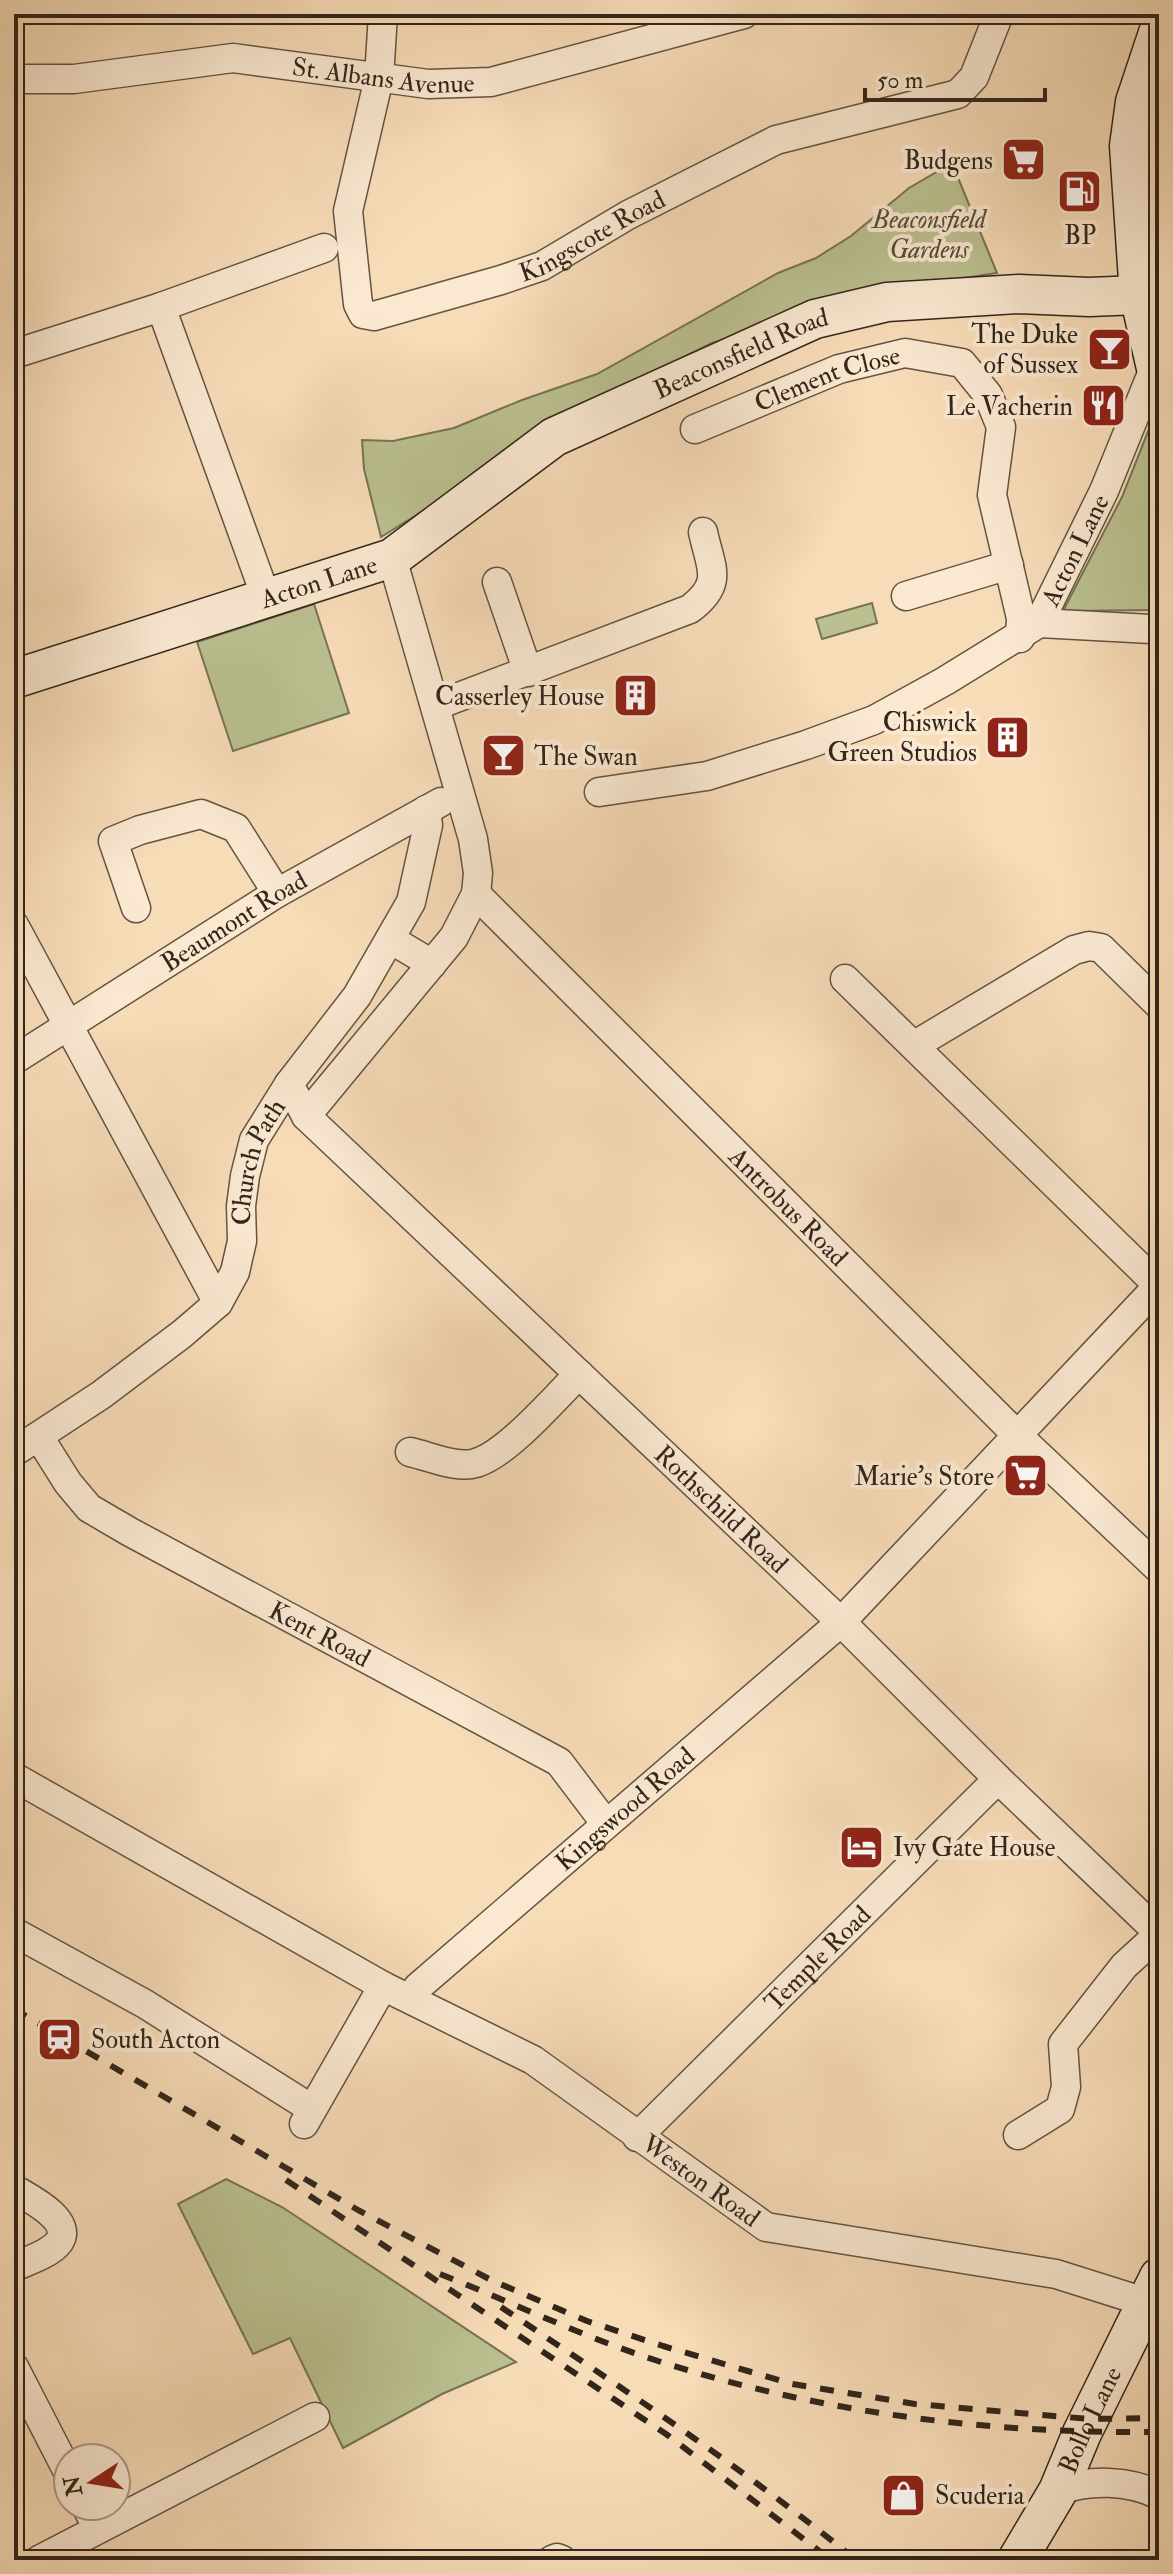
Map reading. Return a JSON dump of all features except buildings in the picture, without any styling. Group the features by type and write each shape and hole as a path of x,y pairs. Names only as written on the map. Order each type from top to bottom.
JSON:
{"main road":[{"path":"1157,374 1139,295 1129,146 1135,102 1159,30"},
{"name":"Beaconsfield Road","path":"392,558 554,437 815,319 887,302 1019,294 1089,297 1139,295"},
{"name":"Acton Lane","path":"14,679 392,558"},
{"name":"Bollo Lane","path":"1017,2560 1058,2491 1082,2433 1153,2290"}],"street":[{"path":"379,78 383,14"},
{"name":"St. Albans Avenue","path":"14,79 74,79 233,58 428,84 491,82 744,14"},
{"name":"Kingscote Road","path":"379,78 348,211 358,304 363,314 374,316 542,266 628,215 776,140 958,94 974,77 999,14"},
{"path":"14,354 161,307 324,248"},
{"path":"161,307 267,600"},
{"name":"Clement Close","path":"695,429 839,369 905,353 962,363 988,395 1001,427 992,495 1021,618 1030,631"},
{"name":"Acton Lane","path":"1157,374 1104,491 1030,631 1159,627"},
{"path":"435,706 690,609 708,595 713,578 703,532"},
{"name":"Acton Lane","path":"392,558 464,806"},
{"path":"906,596 1009,565"},
{"path":"497,582 528,672"},
{"path":"599,792 707,776 874,720 1030,631"},
{"path":"306,1116 454,937 476,894 478,873 464,806"},
{"name":"Beaumont Road","path":"14,1060 277,893 426,810 464,806"},
{"name":"Church Path","path":"14,1452 182,1334 218,1303 235,1272 242,1241 241,1206 254,1140 289,1084 357,996 411,902 428,825 426,810"},
{"path":"136,908 113,841 140,830 201,814 236,828 277,893"},
{"name":"Antrobus Road","path":"476,894 1017,1435 1159,1569"},
{"path":"14,925 218,1303"},
{"path":"390,939 432,964"},
{"path":"915,1045 1074,950 1089,946 1101,948 1159,1005"},
{"path":"845,979 1159,1286"},
{"name":"Rothschild Road","path":"289,1084 306,1116 841,1622 1159,1934"},
{"name":"Kingswood Road","path":"411,1998 418,1987 841,1622 1159,1286"},
{"path":"410,1452 457,1464 476,1463 506,1446 579,1374"},
{"name":"Kent Road","path":"39,1437 68,1483 89,1508 559,1762 606,1824"},
{"name":"Weston Road","path":"14,1777 383,1986 533,2060 766,2227 1153,2290"},
{"name":"Temple Road","path":"637,2137 998,1779"},
{"path":"14,1932 145,2004 308,2117 383,1986"},
{"path":"1018,2135 1060,2109 1066,2087 1063,2044 1124,1966 1159,1934"},
{"path":"14,2189 48,2211 58,2220 62,2231 60,2240 52,2248 14,2267"},
{"path":"14,2367 53,2442"},
{"path":"132,2500 315,2417"},
{"path":"1058,2491 1092,2483 1147,2489 1159,2495"},
{"path":"39,2560 87,2522"},
{"path":"552,2560 562,2560"}],"green space":[{"name":"Beaconsfield Gardens","path":"952,163 997,273 883,290 712,343 545,425 455,491 381,537 364,469 362,440 393,441 454,428 597,374 778,273 816,258 851,236 909,188"},
{"path":"1151,424 1159,453 1159,610 1063,611 1122,497"},
{"path":"872,603 877,623 822,639 816,619"},
{"path":"314,604 349,713 233,751 197,642"},
{"path":"226,2179 282,2207 516,2362 442,2394 343,2448 290,2338 253,2354 178,2204"}],"railway":[{"path":"14,2009 358,2210 491,2280 587,2321 792,2384 915,2404 1089,2419 1159,2418"},
{"path":"286,2180 666,2434 831,2560"},
{"path":"440,2274 633,2353 783,2395 907,2417 970,2424 1096,2432 1159,2432"},
{"path":"501,2307 726,2461 856,2560"}],"place":[{"name":"Budgens","path":"1024,160"},
{"name":"BP","path":"1080,192"},
{"name":"The Duke of Sussex","path":"1109,349"},
{"name":"Le Vacherin","path":"1104,406"},
{"name":"Casserley House","path":"635,696"},
{"name":"Chiswick Green Studios","path":"1008,737"},
{"name":"The Swan","path":"503,756"},
{"name":"Marie's Store","path":"1025,1476"},
{"name":"Ivy Gate House","path":"862,1847"},
{"name":"South Acton","path":"60,2039"},
{"name":"Scuderia","path":"904,2495"}]}
